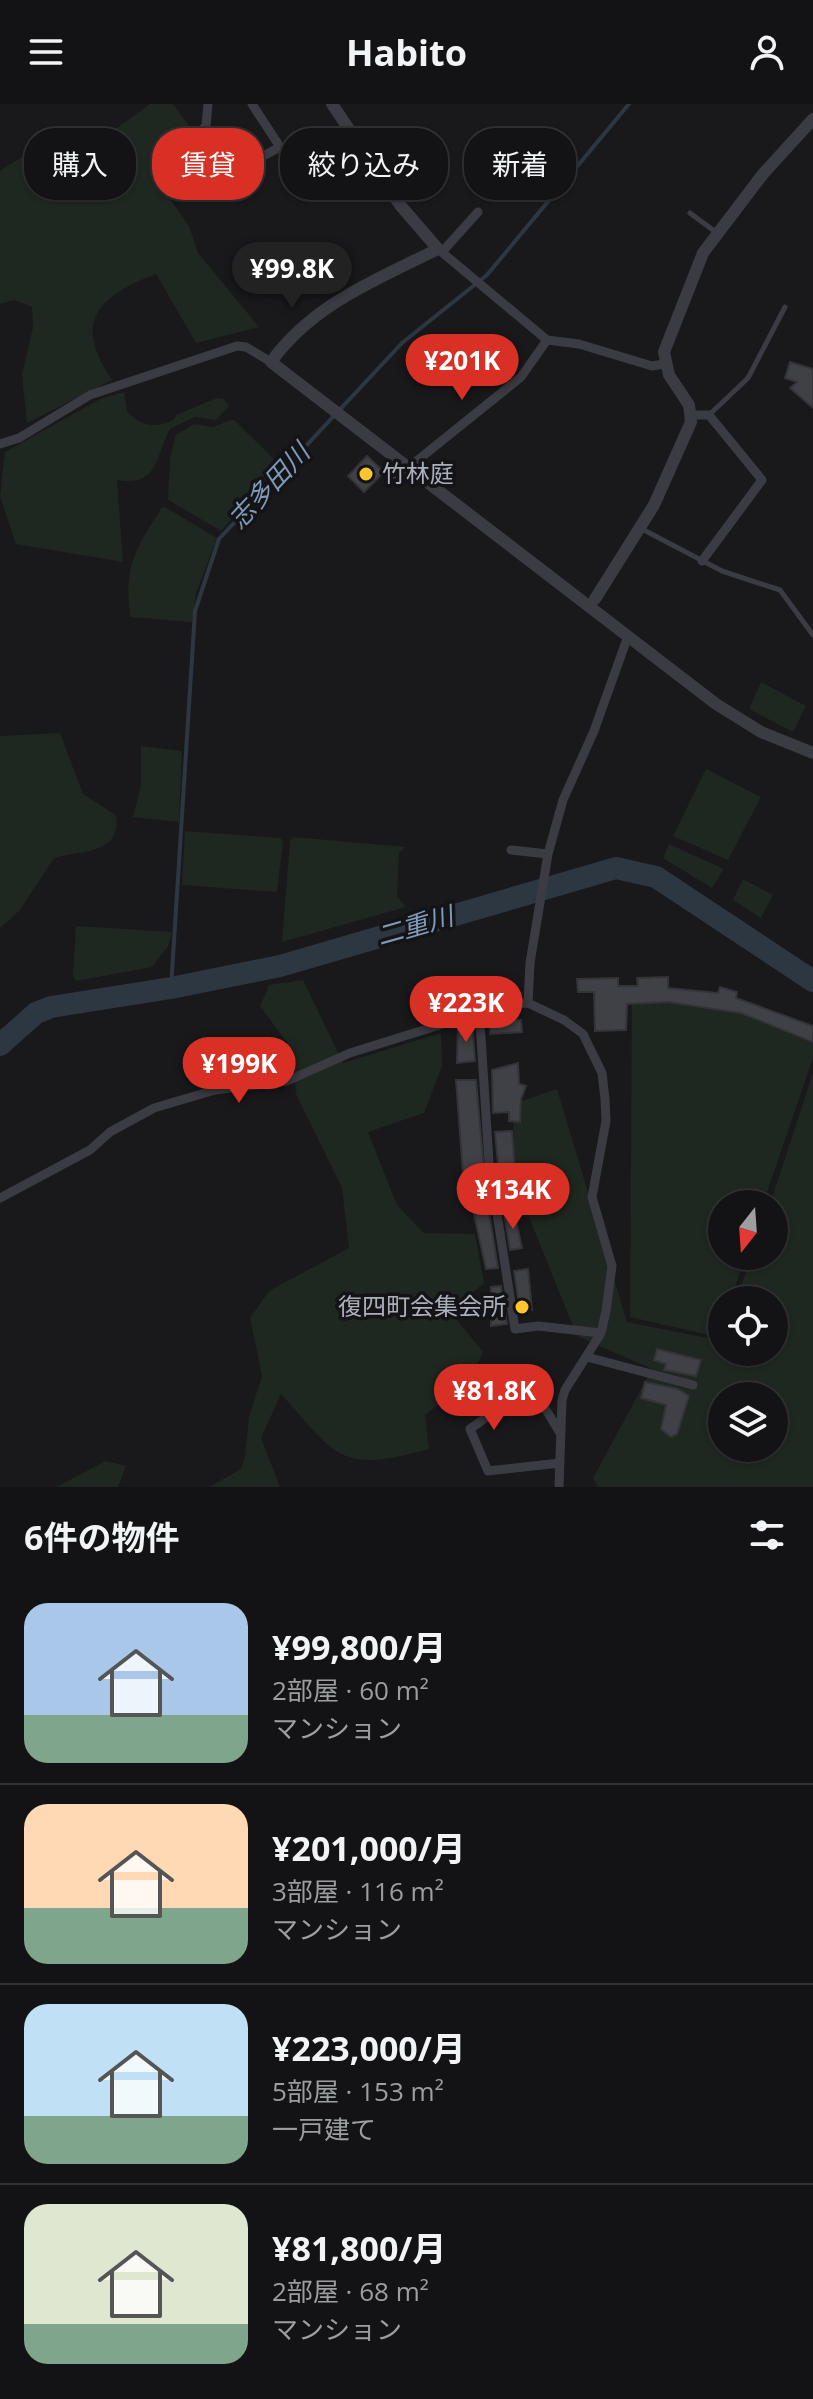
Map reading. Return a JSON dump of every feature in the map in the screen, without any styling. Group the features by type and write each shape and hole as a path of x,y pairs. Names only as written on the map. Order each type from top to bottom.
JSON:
{"street":[{"path":"208,104 206,126 176,154 202,189 280,147 256,106"},
{"path":"332,104 400,205 440,250 547,340 579,344 652,366 664,364"},
{"path":"592,603 641,529 675,463 692,415 664,364 669,336 703,253 813,119"},
{"path":"271,362 297,330 315,314 440,250 478,212"},
{"path":"393,480 521,377 547,340"},
{"path":"0,444 19,438 90,395 237,346 246,347 271,362 592,603 628,636 736,717 813,753"},
{"path":"692,415 709,415 762,480 702,561"},
{"path":"528,1003 528,976 548,854 563,800 594,731 628,636"},
{"path":"511,850 548,854"},
{"path":"0,1198 90,1150 110,1132 154,1108 215,1090 287,1081 350,1053 446,1023 479,1007 528,1003 564,1020 583,1034 602,1073 606,1121 592,1197 612,1266 601,1333 565,1390 559,1487"},
{"path":"479,1007 489,1162 515,1329 538,1326 601,1333"},
{"path":"587,1357 693,1385"},
{"path":"560,1433 531,1385 470,1429 488,1471 560,1463"}],"lane":[{"path":"690,213 717,233"},
{"path":"709,415 748,378 785,307"},
{"path":"641,529 702,561 780,590 813,635"}],"shaded area":[{"path":"150,104 173,104 191,128 152,128 152,200 171,200 189,226 198,253 259,327 196,343 156,274 136,282 106,302 97,314 93,327 100,360 112,380 27,423 22,375 33,327 32,307 14,300 0,304 0,171 24,156 24,200 136,200 136,128 117,128"},
{"path":"124,392 127,412 149,425 174,420 176,415 217,398 224,399 229,406 216,420 195,417 170,429 154,468 148,474 131,481 117,480 123,562 16,544 0,496 5,452 100,399"},
{"path":"233,419 279,464 221,531 168,500 170,457 176,435 194,424 213,427"},
{"path":"163,506 217,538 196,593 192,622 130,617 130,570 145,534"},
{"path":"761,682 806,706 793,732 749,709"},
{"path":"60,733 83,794 116,815 116,828 106,844 54,858 20,910 0,928 0,736"},
{"path":"141,746 182,751 179,822 133,817 141,785"},
{"path":"706,769 761,797 728,860 673,836"},
{"path":"185,831 280,838 283,841 277,892 182,885"},
{"path":"294,837 406,847 399,853 397,896 406,907 282,942 290,840"},
{"path":"669,844 724,869 712,888 663,858"},
{"path":"743,879 773,895 761,918 733,900"},
{"path":"76,926 172,932 168,946 152,967 76,981 73,976"},
{"path":"668,977 668,988 718,993 720,987 737,992 736,998 813,1026 813,1058 768,1190 708,1190 708,1270 741,1270 735,1286 708,1286 708,1335 630,1317 632,998 638,998 637,978"},
{"path":"303,980 343,1063 441,1033 442,1066 424,1113 368,1132 397,1205 424,1233 475,1234 484,1283 462,1302 455,1318 483,1352 470,1381 425,1415 429,1449 377,1460 343,1454 315,1433 281,1394 261,1438 280,1487 209,1487 241,1469 245,1456 249,1417 262,1376 250,1318 269,1291 349,1248 342,1188 296,1094 294,1052 260,1006 269,985"},
{"path":"813,1073 813,1487 598,1487 593,1478 652,1369 577,1336 514,1180 513,1104 557,1089 627,1322 708,1338 708,1366 788,1366 788,1286 741,1286 747,1270 788,1270 788,1190 775,1190"},
{"path":"106,1461 126,1466 118,1487 56,1487"}],"building":[{"path":"790,362 813,369 813,408 790,388 797,382 785,378"},
{"path":"367,456 384,472 364,492 348,476"},
{"path":"668,977 668,988 718,993 720,987 737,992 736,998 813,1026 813,1042 741,1013 668,1002 627,1004 626,1030 595,1031 594,992 578,992 577,979 618,978 618,986 638,986 637,978"},
{"path":"490,1018 521,1020 522,1032 490,1034"},
{"path":"472,1023 475,1061 457,1063 458,1025"},
{"path":"518,1063 519,1084 526,1086 521,1099 520,1122 509,1121 509,1112 493,1113 492,1070"},
{"path":"456,1080 476,1080 486,1192 470,1194 469,1184 464,1185"},
{"path":"512,1131 515,1173 499,1175 495,1132"},
{"path":"514,1211 522,1248 510,1250 504,1213"},
{"path":"489,1212 498,1268 486,1269 474,1214"},
{"path":"528,1269 532,1310 520,1311 514,1271"},
{"path":"501,1286 507,1324 491,1326 491,1287"},
{"path":"657,1349 701,1360 696,1376 664,1370 666,1364 654,1360"},
{"path":"645,1382 678,1389 689,1396 677,1434 671,1437 661,1429 666,1405 641,1398"}],"waterway":[{"name":"志多田川","path":"171,988 195,611 219,539 402,343 487,275 629,104"},
{"name":"二重川","path":"0,1045 36,1013 51,1007 171,988 280,966 616,868 656,877 813,981"}],"place":[{"name":"竹林庭","path":"366,474"},
{"name":"復四町会集会所","path":"522,1307"}]}
